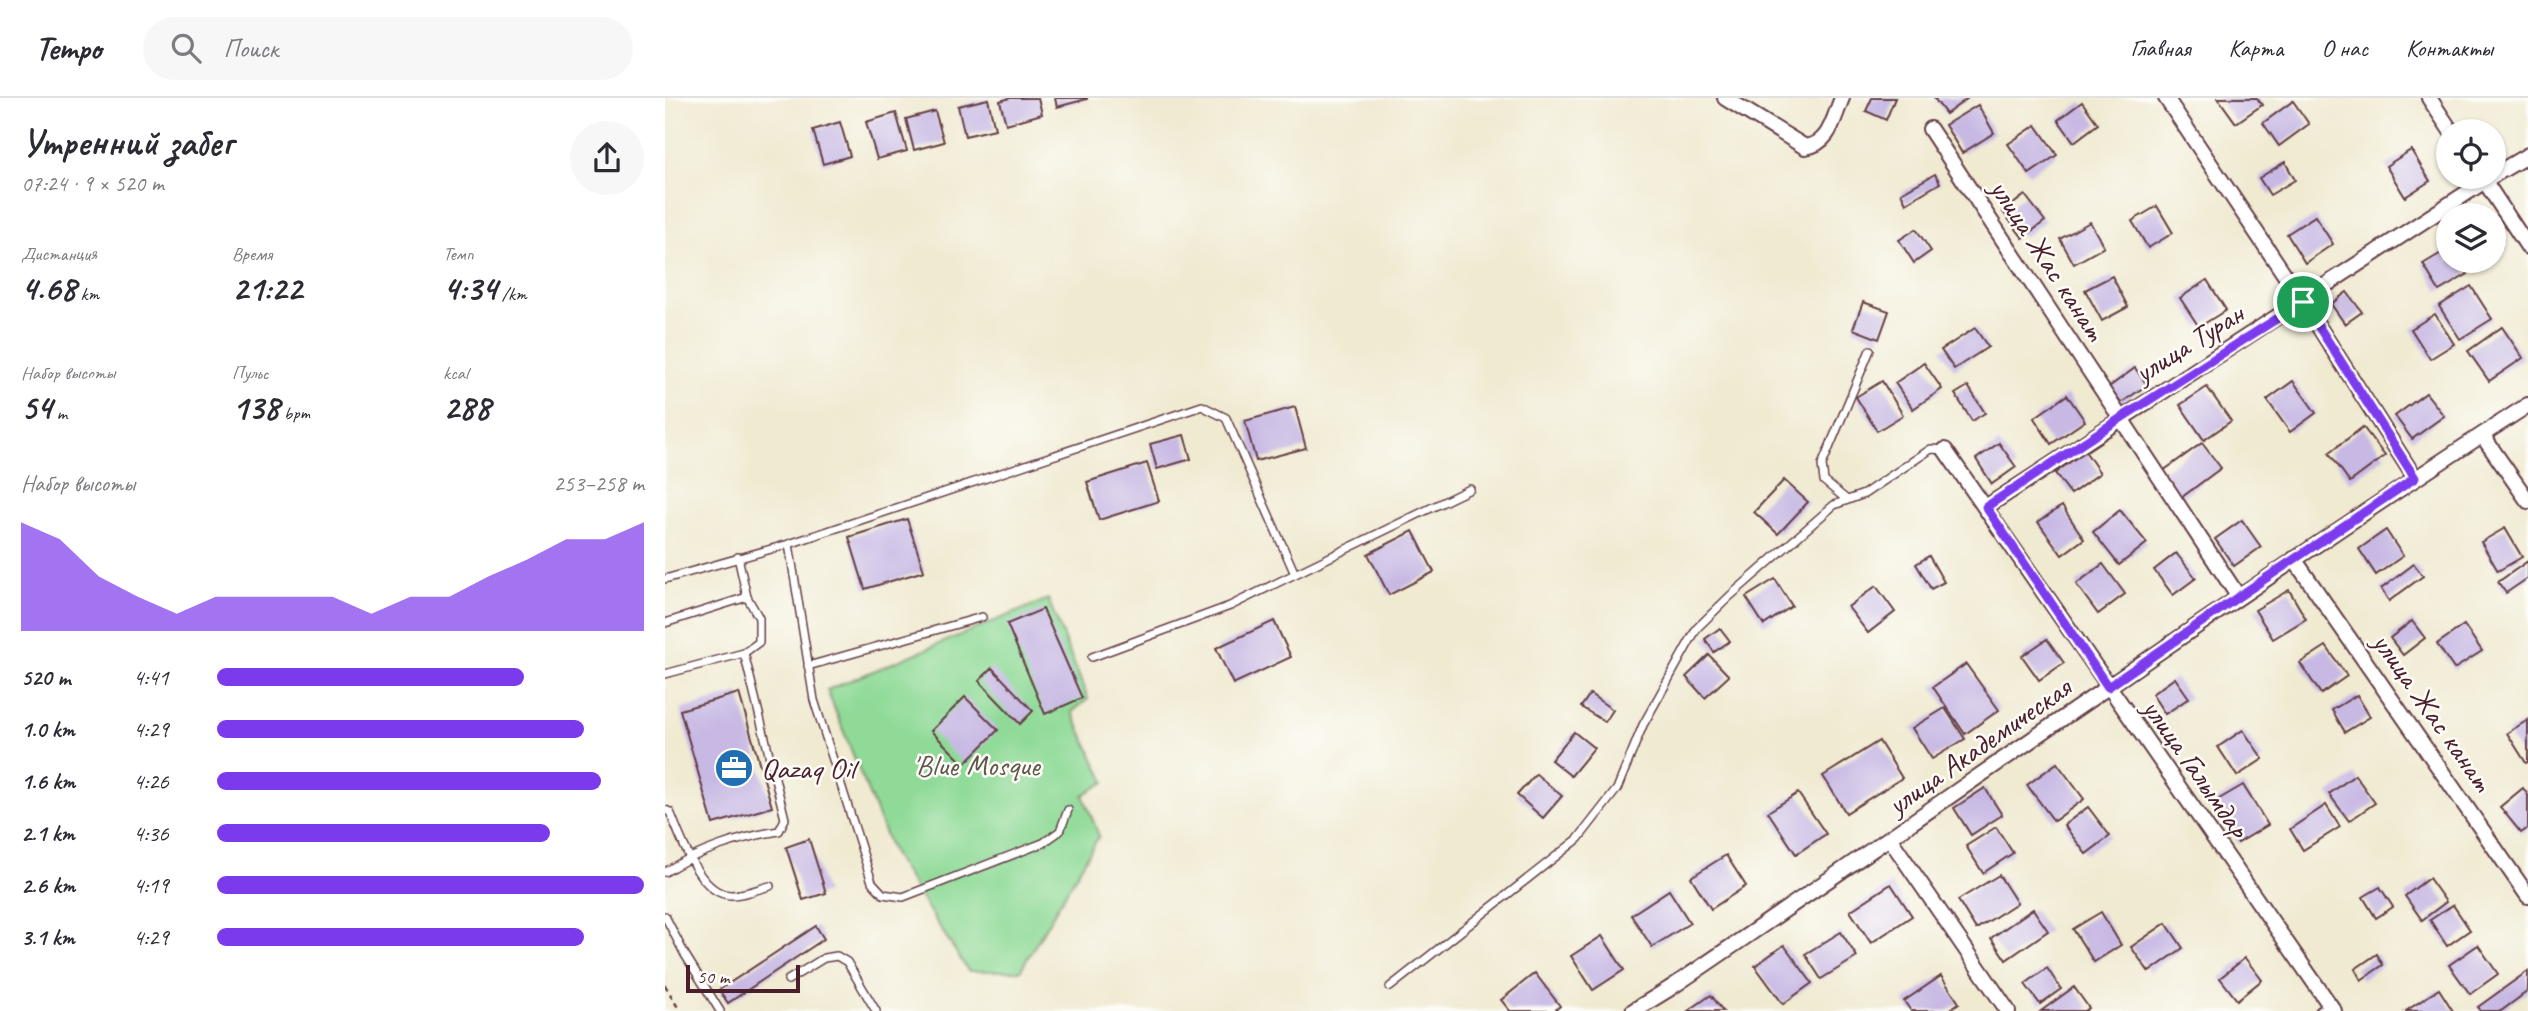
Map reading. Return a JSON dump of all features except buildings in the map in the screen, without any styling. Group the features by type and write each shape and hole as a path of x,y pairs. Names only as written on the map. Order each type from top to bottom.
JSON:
{"street":[{"path":"1725,98 1805,147 1815,146 1825,140 1842,98"},
{"path":"2166,98 2303,302 2415,478"},
{"path":"2429,98 2443,119"},
{"name":"улица Жас канат","path":"1930,129 2238,597"},
{"name":"улица Туран","path":"2506,167 2528,155"},
{"name":"улица Туран","path":"1986,507 2303,302 2470,189"},
{"path":"2495,189 2528,247"},
{"name":"улица Академическая","path":"1633,1011 1890,839 2294,559 2528,405"},
{"path":"2482,435 2528,501"},
{"name":"улица Галымдар","path":"1945,450 2327,1009"},
{"name":"улица Жас канат","path":"2294,559 2528,895"},
{"path":"1890,839 2008,1011"}],"lane":[{"path":"1847,500 1824,481 1822,465 1870,350"},
{"path":"665,579 789,544 1202,406 1226,418 1295,574"},
{"path":"1390,987 1578,839 1616,789 1643,725 1697,628 1730,596 1834,505 1864,494 1931,449 1945,450"},
{"path":"1092,657 1230,606 1470,489"},
{"path":"789,544 814,700 871,882 883,894 902,897 1043,844 1060,831 1068,810"},
{"path":"665,674 744,653 759,642 759,618 747,597 738,557"},
{"path":"665,623 747,597"},
{"path":"808,666 982,617"},
{"path":"665,872 691,858 748,835 779,831 785,819 744,653"},
{"path":"665,810 670,812 702,880 713,889 731,895 770,886"},
{"path":"665,916 720,1011"},
{"path":"787,980 824,958 837,956 846,962 876,1011"}],"path":[{"path":"665,985 680,1011"}],"green space":[{"name":"'Blue Mosque","path":"1048,599 1088,699 1072,712 1105,782 1083,795 1099,836 1020,971 968,971 893,854 827,690"}],"place":[{"name":"Qazaq Oil","path":"734,768"}],"route":[{"path":"2303,302 2415,478 2108,687 1986,507 2303,302"}]}
